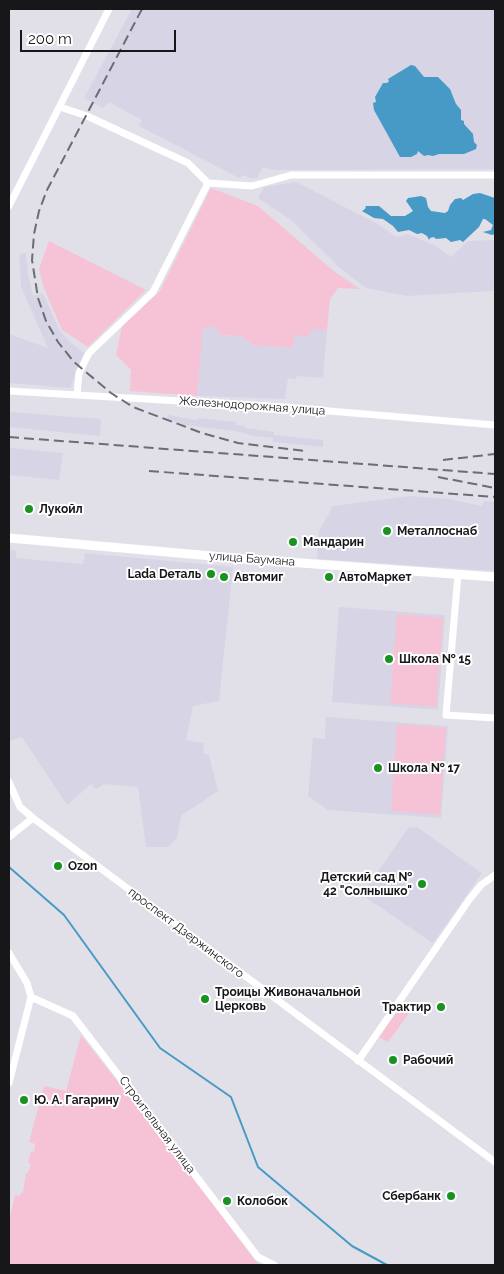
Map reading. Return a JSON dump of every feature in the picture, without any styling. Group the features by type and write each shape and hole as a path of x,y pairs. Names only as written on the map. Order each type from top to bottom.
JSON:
{"main road":[{"name":"улица Баумана","path":"9,538 236,558 495,577"}],"street":[{"path":"9,206 110,9"},
{"path":"60,107 87,116 188,163 208,183 252,186 291,175 495,175"},
{"path":"77,395 80,373 89,354 153,292 208,183"},
{"name":"Железнодорожная улица","path":"9,392 282,407 495,425"},
{"path":"458,574 446,715 495,718"},
{"name":"проспект Дзержинского","path":"9,782 20,807 32,818 495,1162"},
{"path":"9,837 32,818"},
{"path":"358,1061 469,900 482,885 495,875"},
{"path":"9,953 27,983 31,996 12,1054 9,1083"},
{"name":"Строительная улица","path":"31,996 73,1016 258,1257 274,1265"}],"shaded area":[{"path":"132,9 495,9 495,169 272,170 263,167 257,178 250,178 244,175 239,178 139,126 142,120 109,102 103,108 84,98"},
{"path":"296,182 376,223 397,237 408,234 434,245 451,257 468,241 495,240 493,291 407,296 366,288 341,269 291,220 258,198 264,187"},
{"path":"211,188 258,206 335,272 360,289 338,288 330,299 327,330 313,329 308,336 295,335 292,348 253,345 241,336 221,335 216,327 203,327 197,396 130,391 131,370 116,355 122,326 160,291"},
{"path":"49,241 146,290 88,347 62,330 44,288 39,269"},
{"path":"26,253 33,296 43,293 60,331 84,353 70,388 9,383 9,334 48,348 21,287 19,254"},
{"path":"203,327 216,327 221,335 241,336 253,345 291,348 295,335 313,329 327,330 323,378 297,376 296,379 288,378 285,399 197,396"},
{"path":"9,412 101,419 100,436 9,427"},
{"path":"168,415 197,420 198,418 236,422 236,425 245,426 245,428 274,432 274,435 323,440 323,447 273,442 273,438 254,436 236,431 183,425 167,420"},
{"path":"10,448 63,453 59,480 9,475"},
{"path":"410,496 450,499 482,506 484,501 495,502 495,571 317,559 319,531 333,506"},
{"path":"9,550 16,551 16,558 83,564 85,553 233,567 219,701 193,706 186,740 204,743 203,753 209,755 218,791 181,816 177,838 168,847 146,847 138,787 104,784 96,789 91,784 67,805 22,737 9,741"},
{"name":"Школа № 15","path":"339,607 445,615 438,710 332,702"},
{"path":"397,614 443,618 436,707 390,703"},
{"name":"Школа № 17","path":"326,717 448,726 441,818 328,810 308,796 313,738 325,739"},
{"path":"397,724 446,728 440,815 391,811"},
{"name":"Детский сад № 42 \"Солнышко\"","path":"417,827 482,873 433,943 362,895 408,828"},
{"path":"404,1002 410,1006 413,1002 416,1004 388,1042 379,1037"},
{"path":"81,1035 256,1262 262,1265 9,1265 9,1222 15,1195 20,1196 21,1192 23,1193 26,1173 28,1173 31,1164 28,1163 31,1151 34,1152 35,1144 29,1142 44,1086 66,1091"}],"water":[{"path":"411,65 415,66 424,77 438,77 450,89 456,104 461,110 461,120 464,121 464,124 473,134 474,142 477,145 476,149 464,154 439,154 433,156 424,156 418,151 417,154 411,157 400,157 374,110 373,103 376,102 375,97 383,83 387,83 388,79"},
{"path":"480,193 495,198 495,234 483,232 491,230 493,225 483,219 479,227 463,242 460,240 451,242 446,238 436,239 434,237 429,240 422,233 417,234 409,230 398,232 383,219 374,218 362,211 366,206 379,206 391,216 405,216 413,211 406,201 408,198 421,196 426,198 431,211 445,213 455,199 461,198 463,200 473,194"}],"waterway":[{"path":"9,867 64,915 160,1048 231,1097 258,1167 352,1246 387,1265"}],"railway":[{"path":"142,9 47,190 39,211 34,234 32,260 38,298 46,321 58,342 74,362 111,393 133,407 202,433 238,443 306,451"},
{"path":"9,437 495,474"},
{"path":"443,460 495,454"},
{"path":"149,471 495,497"},
{"path":"438,477 495,488"}],"place":[{"name":"Лукойл","path":"29,509"},
{"name":"Металлоснаб","path":"387,531"},
{"name":"Мандарин","path":"293,542"},
{"name":"Lada Dеталь","path":"211,574"},
{"name":"Автомиг","path":"224,577"},
{"name":"АвтоМаркет","path":"329,577"},
{"name":"Школа № 15","path":"389,659"},
{"name":"Школа № 17","path":"378,768"},
{"name":"Ozon","path":"58,866"},
{"name":"Детский сад № 42 \"Солнышко\"","path":"422,884"},
{"name":"Троицы Живоначальной Церковь","path":"205,999"},
{"name":"Трактир","path":"441,1007"},
{"name":"Рабочий","path":"393,1060"},
{"name":"Ю. А. Гагарину","path":"24,1100"},
{"name":"Сбербанк","path":"451,1196"},
{"name":"Колобок","path":"227,1201"}]}
